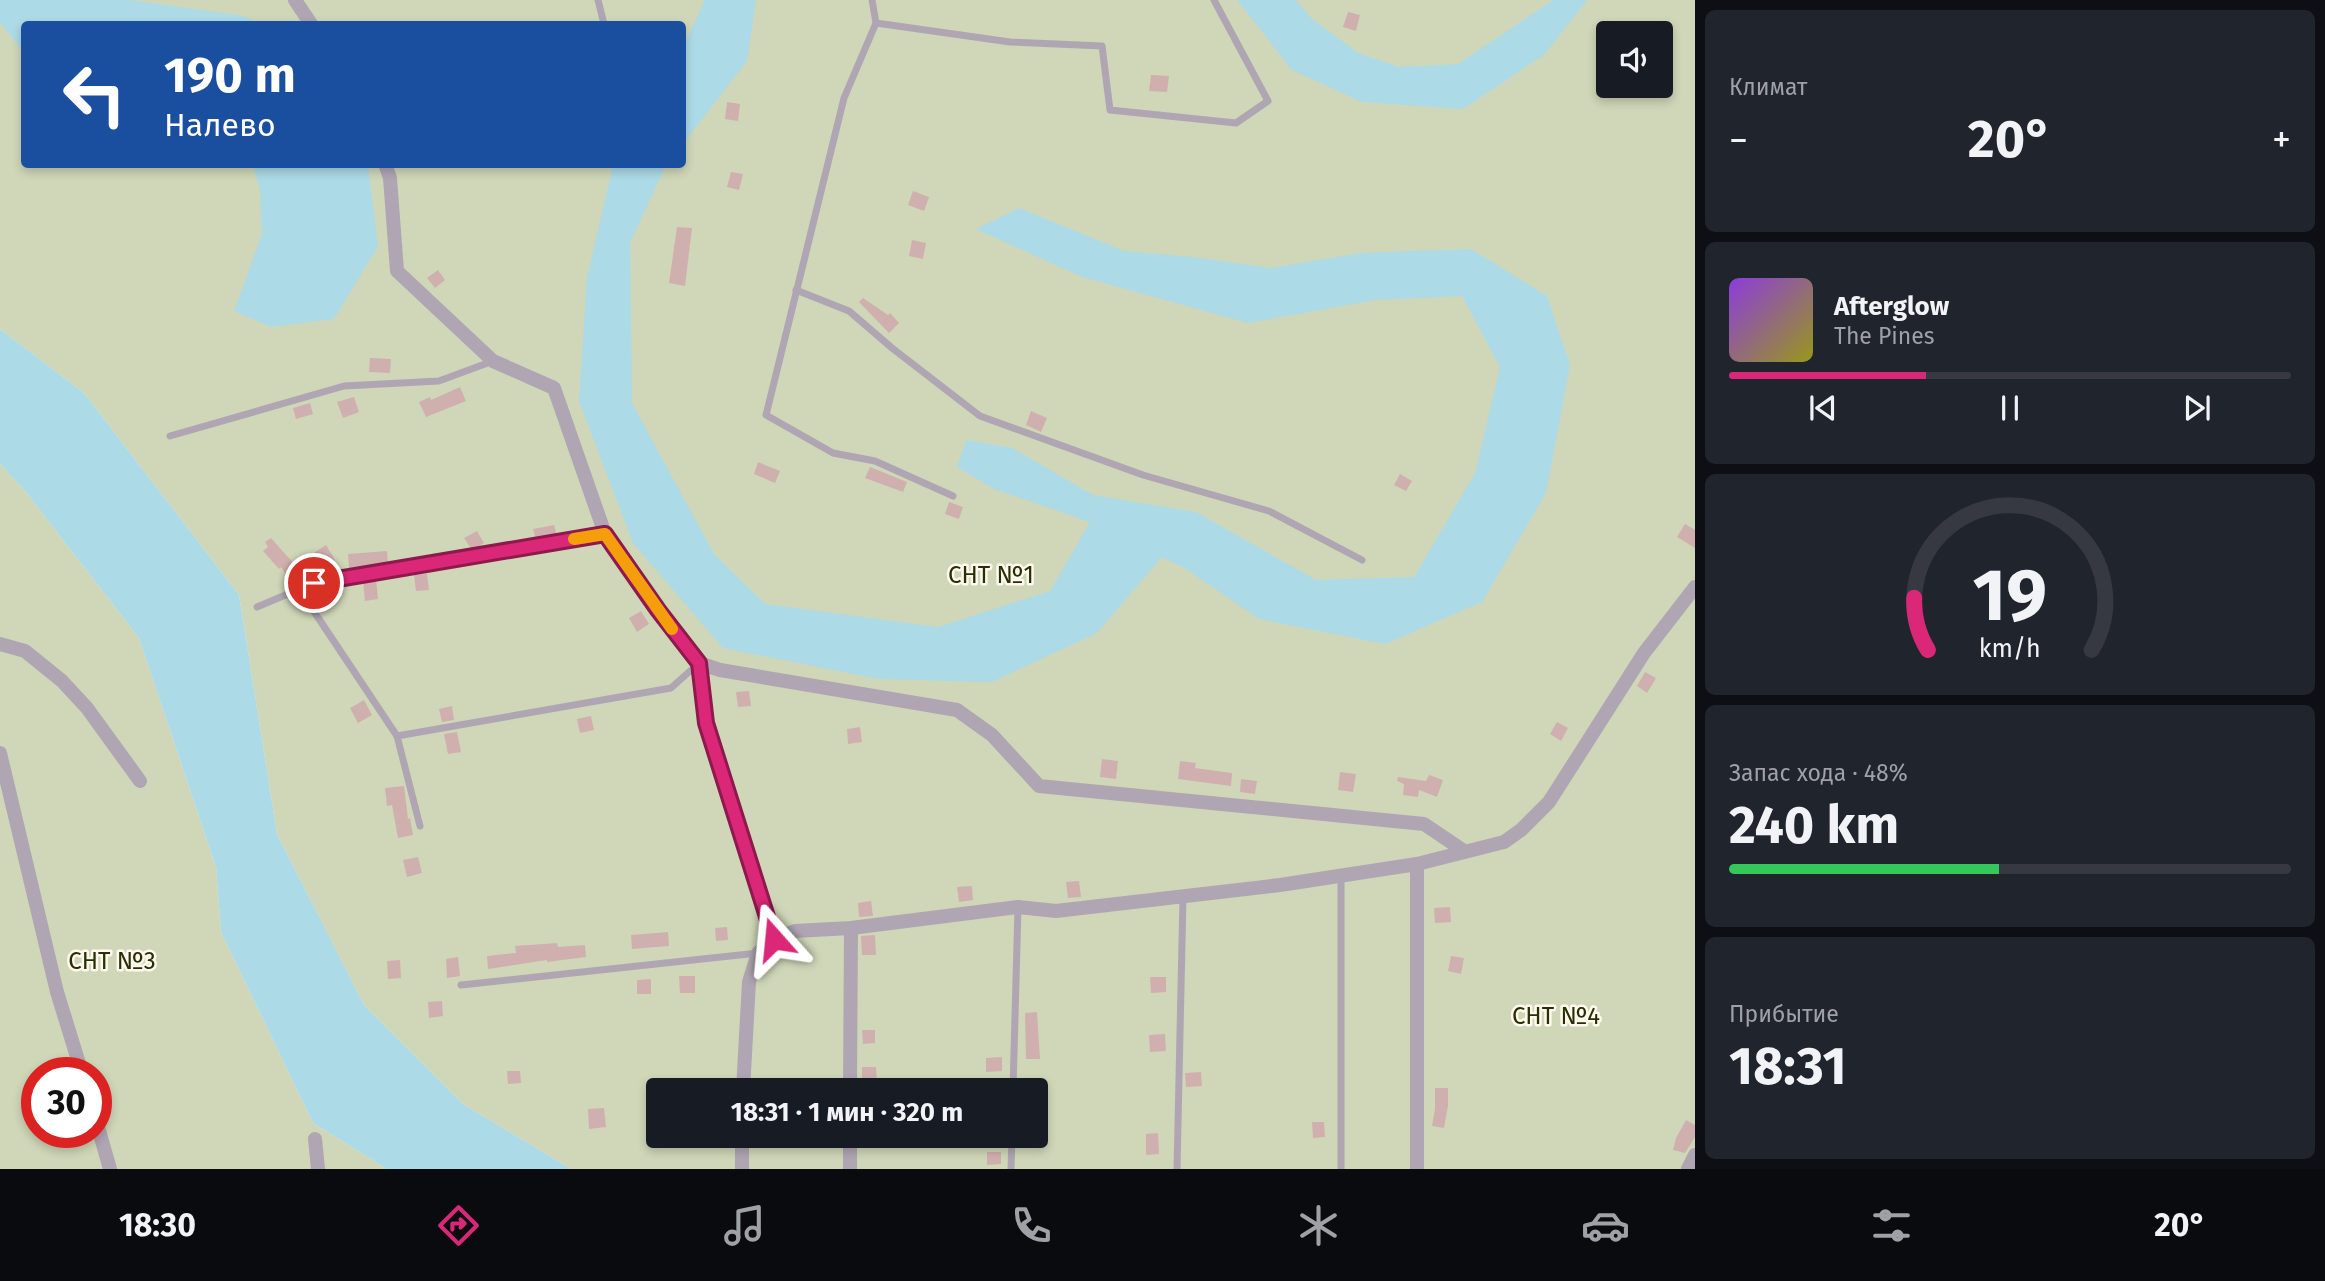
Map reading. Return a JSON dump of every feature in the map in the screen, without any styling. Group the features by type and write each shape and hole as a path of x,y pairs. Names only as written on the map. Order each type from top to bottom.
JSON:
{"street":[{"path":"295,0 309,21"},
{"path":"386,168 390,178 397,271 493,361 554,388 605,534 699,663 706,723 774,939"},
{"path":"744,1078 749,982 758,953 774,939 795,931 851,928 1018,907 1056,911 1183,897 1341,877 1417,863 1504,842 1521,831 1549,802 1644,653 1695,587"},
{"path":"0,644 25,651 62,681 87,708 140,781"},
{"path":"699,663 720,670 957,710 992,735 1040,786 1424,824 1464,851"},
{"path":"0,754 57,992 77,1057"},
{"path":"1417,863 1417,1169"},
{"path":"850,1078 851,928"},
{"path":"315,1139 318,1169"},
{"path":"104,1148 110,1169"},
{"path":"742,1148 742,1169"},
{"path":"850,1148 850,1169"},
{"path":"1688,1169 1695,1155"}],"lane":[{"path":"598,0 603,21"},
{"path":"872,0 876,23 844,99 766,415 832,453 875,461 953,496"},
{"path":"876,23 1010,42 1102,46 1110,110 1236,123 1268,102 1214,0"},
{"path":"796,290 849,311 980,416 1143,475 1269,511 1362,560"},
{"path":"170,436 344,386 439,381 493,361"},
{"path":"257,607 314,583 605,534"},
{"path":"299,589 397,736 420,827"},
{"path":"397,736 671,688 699,663"},
{"path":"1341,877 1341,1169"},
{"path":"1177,1169 1183,897"},
{"path":"1013,1078 1018,907"},
{"path":"461,985 758,953"},
{"path":"1011,1169 1012,1148"}],"green space":[{"name":"СНТ №1","path":"0,0 1695,0 1695,1169 571,1169 463,1104 364,1005 277,834 239,595 84,393 0,329"},
{"name":"СНТ №3","path":"0,464 25,491 139,638 216,867 221,932 313,1123 387,1169 0,1169"}],"water":[{"path":"0,0 130,0 244,16 253,21 21,21 21,48 0,23"},
{"path":"705,0 756,0 747,61 686,140 686,41"},
{"path":"1237,0 1296,0 1312,19 1360,54 1400,67 1458,64 1553,0 1587,0 1544,55 1463,109 1362,102 1292,70"},
{"path":"254,168 368,168 378,246 334,319 271,327 234,311 262,234 260,190"},
{"path":"612,168 665,168 630,243 632,403 714,554 765,604 938,627 1050,591 1090,522 994,489 957,467 966,440 1012,448 1093,495 1196,512 1316,580 1414,577 1475,473 1500,367 1462,296 1376,300 1248,323 1082,277 976,229 1019,208 1124,251 1271,268 1361,253 1471,249 1547,296 1570,365 1546,493 1482,602 1385,644 1259,619 1186,569 1162,557 1097,633 992,682 879,679 723,648 633,543 579,401 587,278"},
{"path":"0,329 84,393 239,595 277,834 364,1005 463,1104 571,1169 387,1169 313,1123 221,932 216,867 139,638 25,491 0,464"}],"building":[{"path":"1348,12 1360,15 1356,31 1343,27"},
{"path":"1151,75 1169,76 1167,92 1149,91"},
{"path":"727,102 740,104 738,121 725,119"},
{"path":"731,172 743,174 739,190 727,187"},
{"path":"913,191 929,197 924,211 908,205"},
{"path":"677,227 692,228 685,286 669,283"},
{"path":"912,240 926,243 923,259 909,256"},
{"path":"438,270 445,280 435,288 427,278"},
{"path":"863,298 888,315 890,313 899,323 889,333 859,302"},
{"path":"370,358 391,359 390,373 369,372"},
{"path":"460,387 466,401 426,417 419,402 430,397 431,400"},
{"path":"354,397 359,412 343,418 337,402"},
{"path":"310,403 313,414 296,419 293,408"},
{"path":"1031,411 1047,418 1041,432 1026,425"},
{"path":"758,462 780,471 775,483 754,474"},
{"path":"870,467 907,482 903,492 865,478"},
{"path":"1400,474 1412,481 1406,491 1394,485"},
{"path":"949,502 963,507 959,519 945,514"},
{"path":"1685,524 1695,530 1695,548 1677,537"},
{"path":"554,525 557,536 536,539 533,529"},
{"path":"477,531 484,543 472,550 464,538"},
{"path":"271,538 295,565 326,545 335,560 293,585 281,567 279,569 263,551 268,547 265,542"},
{"path":"387,551 388,564 361,569 349,568 348,554"},
{"path":"427,574 429,590 416,591 414,575"},
{"path":"376,579 378,599 365,601 363,581"},
{"path":"641,611 649,624 637,632 629,618"},
{"path":"1645,672 1656,678 1647,693 1637,686"},
{"path":"749,691 751,706 738,707 736,692"},
{"path":"364,700 372,715 358,723 350,708"},
{"path":"452,706 454,720 442,722 439,709"},
{"path":"591,716 594,730 580,733 577,719"},
{"path":"1557,722 1568,728 1561,741 1550,734"},
{"path":"860,727 862,742 848,744 847,729"},
{"path":"457,732 461,752 448,754 444,734"},
{"path":"1102,759 1118,761 1116,779 1100,777"},
{"path":"1180,761 1196,763 1195,768 1232,773 1231,786 1178,779"},
{"path":"1340,772 1356,774 1353,792 1338,790"},
{"path":"1429,775 1443,780 1437,797 1419,790 1418,797 1403,795 1404,784 1397,781 1398,777 1426,781"},
{"path":"1241,779 1257,781 1255,794 1240,792"},
{"path":"404,786 413,835 398,838 392,805 387,806 385,788"},
{"path":"418,857 422,873 407,877 403,860"},
{"path":"1079,881 1081,897 1068,898 1066,882"},
{"path":"972,886 973,900 959,902 957,887"},
{"path":"871,901 873,916 859,917 858,903"},
{"path":"1450,907 1451,922 1435,923 1434,908"},
{"path":"727,927 728,940 716,941 715,928"},
{"path":"668,932 669,946 632,949 631,935"},
{"path":"875,935 876,955 862,955 861,936"},
{"path":"557,943 558,947 585,945 586,957 488,969 487,956 516,953 515,946"},
{"path":"1451,956 1464,958 1461,974 1448,971"},
{"path":"458,957 460,976 447,978 446,959"},
{"path":"400,960 401,978 388,979 387,961"},
{"path":"679,976 695,976 695,993 680,993"},
{"path":"1150,977 1166,977 1166,992 1151,993"},
{"path":"651,979 651,994 637,994 637,980"},
{"path":"442,1001 443,1016 429,1018 428,1002"},
{"path":"1037,1012 1040,1059 1026,1059 1025,1013"},
{"path":"862,1030 875,1030 875,1043 863,1044"},
{"path":"1165,1034 1166,1051 1150,1052 1149,1035"},
{"path":"1002,1057 1002,1071 986,1072 986,1058"},
{"path":"862,1067 876,1067 877,1078 862,1078"},
{"path":"507,1071 520,1071 521,1083 508,1084"},
{"path":"1201,1072 1202,1086 1186,1087 1185,1073"},
{"path":"1435,1088 1448,1088 1444,1128 1432,1126"},
{"path":"604,1108 606,1127 589,1129 588,1109"},
{"path":"1686,1120 1695,1125 1695,1137 1685,1153 1673,1150"},
{"path":"1312,1122 1324,1122 1325,1137 1313,1138"},
{"path":"1158,1133 1159,1154 1146,1155 1146,1134"},
{"path":"987,1152 1001,1152 1001,1164 987,1165"}],"slow traffic":[{"path":"574,539 605,534 672,629"}],"route":[{"path":"314,583 605,534 699,663 706,723 774,939"}],"park label":[{"name":"СНТ №4","path":"1556,1016"}]}
